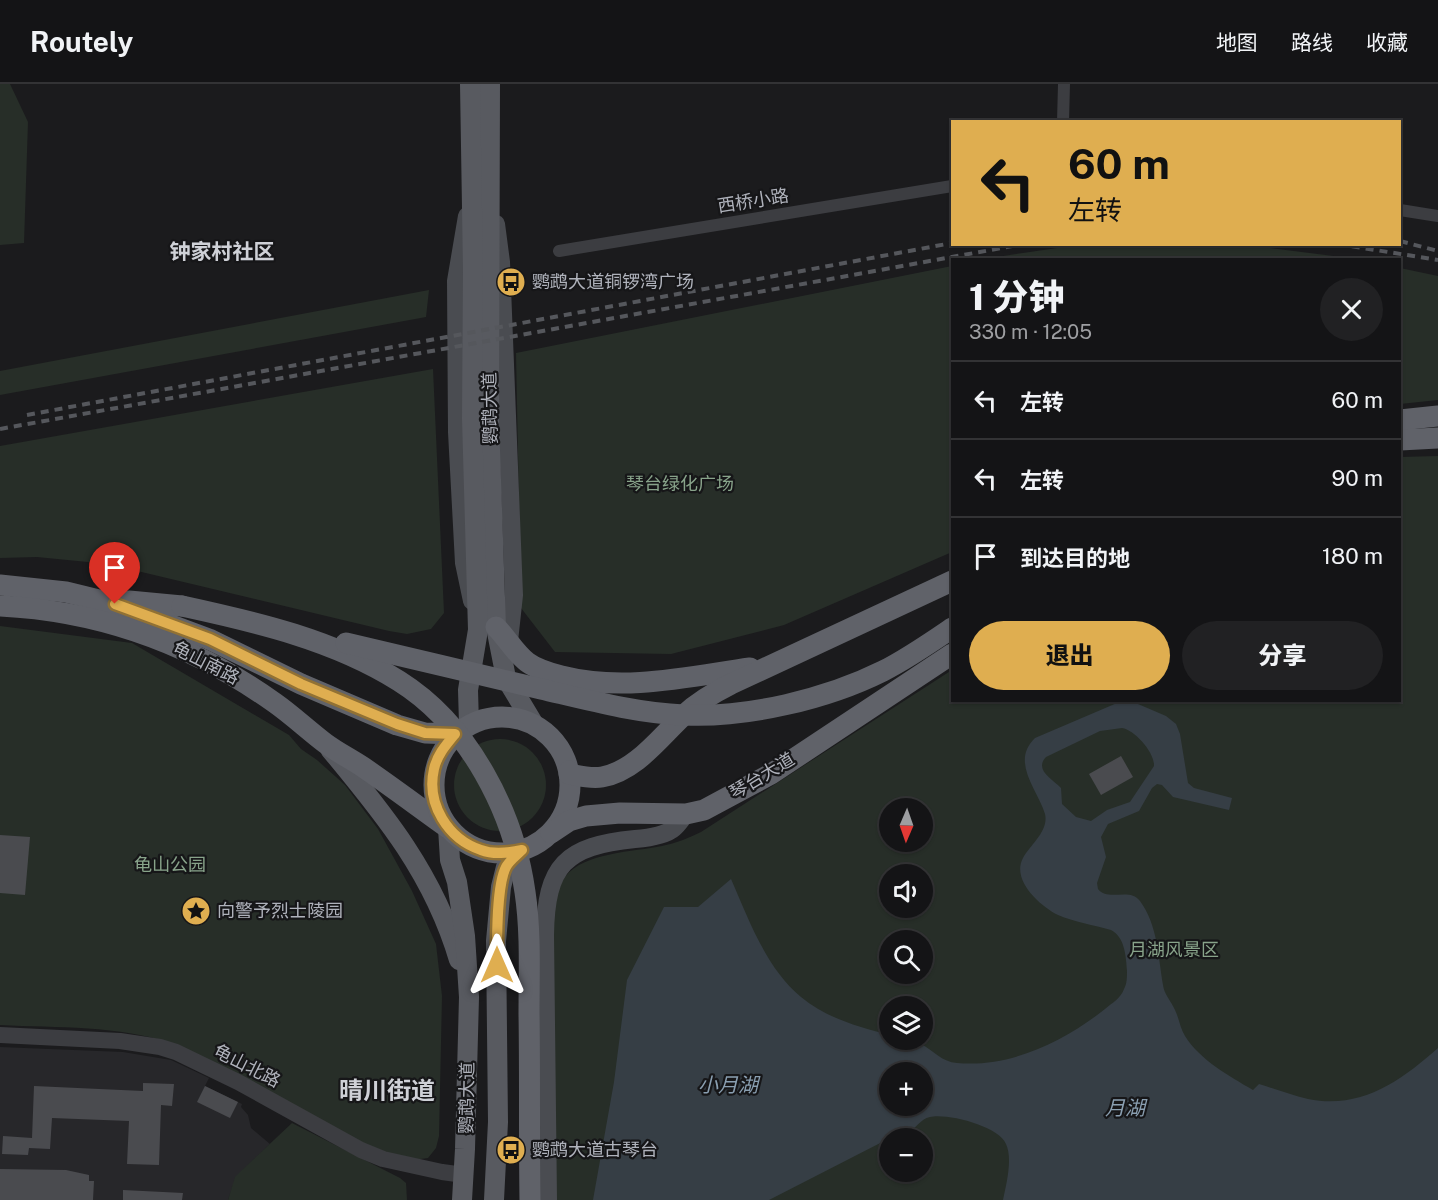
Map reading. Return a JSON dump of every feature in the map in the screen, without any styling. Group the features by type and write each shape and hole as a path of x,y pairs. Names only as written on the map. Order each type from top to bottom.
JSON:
{"highway":[{"path":"1401,420 1438,416"},
{"path":"1401,440 1438,438"},
{"path":"569,771 569,774 603,777 623,769 656,743 703,699 951,581"},
{"path":"0,585 45,589 96,598 182,606 588,700 646,711 685,715 744,712 839,689 898,663 951,629"},
{"path":"96,598 210,639 301,684 403,727 425,733 462,729"},
{"name":"龟山南路","path":"0,606 88,616 133,629 194,654 232,674 276,704 326,744 448,828 463,842 482,850 502,854 522,850"},
{"path":"242,619 317,642 366,663 400,682 433,708 457,734 496,795 512,836 526,893 530,1200"},
{"path":"495,633 526,662 546,672 607,682 639,683 678,679 777,664"},
{"name":"琴台大道","path":"522,850 537,844 569,821 586,816 620,813 686,814 704,810 771,774 951,655"},
{"path":"448,828 438,811 433,790 434,770 442,750 462,729 484,718 501,716 533,723 557,743 565,756 569,771 570,794 564,815 551,833"}],"main road":[{"name":"鹦鹉大道","path":"470,84 481,188 495,633 506,678 533,723"},
{"name":"鹦鹉大道","path":"481,188 490,84"},
{"path":"481,188 456,281 457,432 464,563 495,633"},
{"name":"鹦鹉大道","path":"462,729 468,690 495,633"},
{"path":"326,744 370,797 405,846 434,894 450,932 470,997"},
{"path":"548,1200 545,935 546,906 550,888 556,874 564,864 583,850 596,845 665,833 674,829 686,814"},
{"path":"448,828 450,860 457,882 465,936 470,997"},
{"name":"鹦鹉大道","path":"494,1200 498,1122 496,941 501,887 506,867 522,850"},
{"name":"鹦鹉大道","path":"462,1200 470,997"}],"street":[{"path":"1063,120 1065,84"},
{"name":"西桥小路","path":"559,251 951,186"},
{"path":"1401,210 1438,216"},
{"name":"龟山北路","path":"0,1035 120,1041 160,1047 176,1052 238,1082 383,1160 464,1174"}],"shaded area":[{"path":"0,1047 123,1052 171,1060 209,1078 205,1086 242,1104 241,1107 248,1115 251,1128 270,1144 236,1177 228,1200 0,1200"}],"green space":[{"path":"0,84 10,84 28,122 24,243 0,245"},
{"path":"1175,246 1270,248 1349,258 990,258 1057,248"},
{"name":"琴台绿化广场","path":"951,266 951,552 784,625 671,654 555,652 521,608 516,353"},
{"path":"1401,268 1438,276 1438,400 1401,404"},
{"path":"429,290 426,317 0,395 0,371"},
{"path":"433,369 444,613 431,629 407,634 389,631 108,564 37,557 0,558 0,446"},
{"name":"月湖风景区","path":"1438,456 1438,1200 553,1200 551,931 559,889 565,877 584,862 610,854 667,845 701,832 951,671 951,702 1401,702 1401,457"},
{"name":"龟山公园","path":"0,626 132,643 289,735 301,749 345,785 378,829 412,891 436,944 442,996 439,1136 436,1148 428,1158 406,1161 378,1152 174,1044 110,1030 0,1025"},
{"path":"500,739 517,743 532,753 542,768 546,785 542,802 532,817 517,827 500,831 483,827 468,817 458,802 454,785 458,768 468,753 483,743"},
{"path":"292,1123 400,1178 406,1183 407,1200 228,1200 235,1177"}],"water":[{"path":"1124,702 1138,704 1166,716 1176,724 1180,734 1188,783 1194,788 1232,798 1229,810 1173,797 1162,785 1157,784 1152,788 1139,811 1108,824 1101,837 1106,857 1097,883 1098,889 1107,894 1131,895 1140,901 1154,931 1166,994 1185,1036 1207,1060 1253,1090 1259,1084 1308,1099 1345,1100 1379,1090 1394,1082 1438,1048 1438,1200 1003,1200 1009,1157 1006,1144 994,1132 983,1126 960,1119 938,1116 927,1118 914,1128 879,1128 879,1144 769,1200 593,1200 614,1082 627,980 664,907 698,907 731,879 768,958 789,985 821,1011 879,1032 879,1050 930,1050 942,1058 957,1063 997,1061 1017,1057 1072,1032 1116,1000 1126,985 1127,971 1122,942 1116,933 1071,920 1051,911 1029,891 1021,875 1020,866 1023,858 1042,832 1045,820 1042,805 1025,766 1028,747 1035,738","holes":["1122,728 1133,733 1148,749 1154,766 1130,802 1107,810 1091,821 1076,817 1062,804 1061,788 1043,770 1043,762 1046,757 1100,731"]}],"building":[{"path":"1121,756 1133,777 1101,795 1089,774"},
{"path":"0,835 30,837 25,895 0,893"},
{"path":"143,1083 174,1084 172,1106 161,1105 159,1165 127,1164 129,1121 52,1118 50,1149 29,1148 28,1155 2,1154 3,1136 32,1138 34,1086 143,1091"},
{"path":"205,1086 238,1102 230,1118 197,1102"},
{"path":"0,1169 66,1170 89,1175 89,1181 94,1181 93,1200 0,1200"},
{"path":"123,1190 183,1193 182,1200 123,1200"}],"railway":[{"path":"1401,241 1438,251"},
{"path":"27,415 951,243"},
{"path":"0,429 1013,246"},
{"path":"1350,246 1438,260"}],"place":[{"name":"鹦鹉大道铜锣湾广场","path":"511,282"},
{"name":"向警予烈士陵园","path":"196,911"},
{"name":"鹦鹉大道古琴台","path":"511,1150"}],"district":[{"name":"钟家村社区","path":"222,252"},
{"name":"晴川街道","path":"387,1091"}],"route":[{"path":"115,604 210,639 301,684 409,729 425,733 455,734 442,750 434,770 433,790 438,811 448,828 463,842 482,850 502,854 522,850 506,867 501,887 496,941 497,965"}],"water label":[{"name":"小月湖","path":"728,1085"},
{"name":"月湖","path":"1125,1108"}]}
